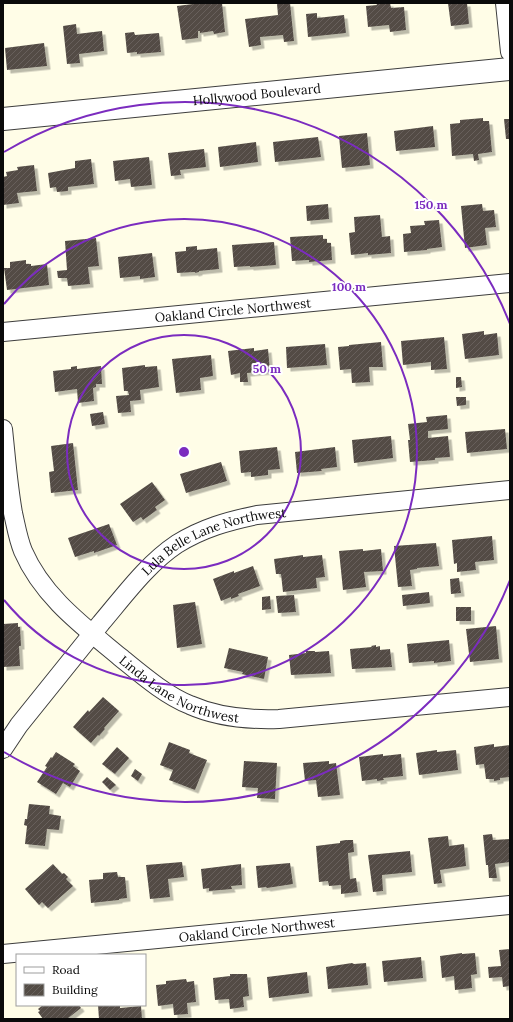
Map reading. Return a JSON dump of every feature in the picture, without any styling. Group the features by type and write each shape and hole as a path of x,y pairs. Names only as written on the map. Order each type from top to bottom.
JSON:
{"street":[{"path":"505,3 510,52"},
{"name":"Hollywood Boulevard","path":"3,120 510,69"},
{"name":"Oakland Circle Northwest","path":"3,332 510,283"},
{"name":"Linda Lane Northwest","path":"3,428 9,491 17,534 36,577 65,611 152,683 188,705 209,712 256,720 279,720 510,697"},
{"name":"Lula Belle Lane Northwest","path":"3,749 19,725 128,590 163,555 176,545 199,532 225,522 257,515 510,490"},
{"name":"Oakland Circle Northwest","path":"3,954 510,905"}],"building":[{"path":"201,3 222,3 225,32 214,34 213,31 200,33 200,31 198,31 198,38 182,40 177,6"},
{"path":"290,3 294,41 284,42 283,35 260,37 261,45 249,47 245,19 278,15 277,4"},
{"path":"376,3 390,3 391,8 404,7 406,30 390,32 389,25 368,27 366,6 377,5"},
{"path":"448,3 467,3 469,24 451,26"},
{"path":"317,13 317,18 344,15 346,33 308,37 306,14"},
{"path":"76,24 77,34 102,31 104,51 79,54 80,63 67,64 63,26"},
{"path":"134,32 135,35 159,33 161,52 137,54 137,52 127,53 125,33"},
{"path":"44,43 47,66 7,70 5,48"},
{"path":"483,118 483,121 489,121 492,152 478,154 479,160 474,161 473,154 452,156 450,124 460,123 460,120"},
{"path":"504,119 510,119 510,139 506,139"},
{"path":"433,126 435,147 396,151 394,131"},
{"path":"367,133 370,165 342,168 339,136"},
{"path":"318,137 321,157 275,162 273,142"},
{"path":"256,142 258,162 220,167 218,147"},
{"path":"204,149 206,167 180,170 181,175 171,176 168,153"},
{"path":"149,157 152,185 131,187 130,179 115,181 113,161"},
{"path":"91,159 94,184 68,187 68,191 57,192 56,187 50,188 48,173 75,168 75,161"},
{"path":"34,165 37,191 17,193 19,203 3,205 3,177 7,176 6,172 18,170 17,167"},
{"path":"328,204 329,219 307,221 306,206"},
{"path":"482,204 483,211 494,210 496,227 485,228 487,245 465,248 461,206"},
{"path":"380,215 382,237 390,236 391,253 351,255 349,233 355,232 354,217"},
{"path":"439,220 442,247 404,252 403,234 411,233 410,226 425,225 424,221"},
{"path":"323,235 323,239 327,239 327,243 331,243 332,260 309,262 309,260 292,261 290,237"},
{"path":"96,238 99,266 88,267 90,284 68,286 67,278 58,278 57,271 67,270 65,241"},
{"path":"274,242 276,265 234,267 232,245"},
{"path":"197,246 197,250 217,248 219,269 199,271 195,273 177,273 175,252 186,251 186,247"},
{"path":"152,253 155,277 140,279 140,276 120,278 118,257"},
{"path":"26,260 26,264 31,264 31,266 47,264 49,285 7,290 4,268 10,268 10,262"},
{"path":"484,331 484,335 497,333 499,355 465,359 462,334"},
{"path":"444,337 447,369 431,370 431,362 403,365 401,341"},
{"path":"381,342 383,367 369,367 370,382 352,383 351,369 340,370 338,347"},
{"path":"325,344 327,365 287,368 286,347"},
{"path":"254,348 254,351 268,349 270,371 247,373 248,382 240,382 240,373 231,375 228,351"},
{"path":"211,355 213,376 200,378 201,390 176,393 172,359"},
{"path":"145,365 145,367 157,366 159,387 140,390 141,400 130,401 131,412 118,413 116,396 129,395 128,391 124,391 122,368"},
{"path":"77,366 77,369 101,366 102,384 96,384 96,387 93,388 94,401 78,403 77,389 55,392 53,371 71,369 71,367"},
{"path":"456,377 461,377 462,387 456,388"},
{"path":"456,397 466,397 466,405 457,406"},
{"path":"103,412 105,424 92,426 90,414"},
{"path":"447,415 448,429 428,431 428,438 448,436 450,457 410,462 408,424 427,422 426,417"},
{"path":"505,429 507,449 467,453 465,432"},
{"path":"391,436 393,458 354,463 352,440"},
{"path":"73,443 78,490 51,493 49,472 54,471 51,446"},
{"path":"277,447 280,469 268,470 268,475 251,477 251,472 241,473 239,451"},
{"path":"335,447 337,467 321,469 322,471 297,473 295,452"},
{"path":"221,462 227,481 186,493 180,474"},
{"path":"152,482 165,500 155,507 157,510 143,520 141,517 133,522 120,504"},
{"path":"109,524 117,545 94,553 94,551 75,557 68,538"},
{"path":"492,536 494,560 475,562 476,570 457,572 457,563 454,564 452,540"},
{"path":"436,543 439,566 410,570 412,586 398,587 394,546"},
{"path":"363,549 363,551 381,549 383,571 364,572 366,587 343,590 339,551"},
{"path":"303,555 303,557 322,555 325,577 316,578 317,588 283,592 281,574 276,574 274,559"},
{"path":"253,566 260,586 238,594 239,596 221,601 213,579"},
{"path":"459,578 461,593 451,594 450,579"},
{"path":"429,592 430,603 403,606 402,595"},
{"path":"294,595 296,612 278,613 276,596"},
{"path":"270,596 271,609 262,610 262,597"},
{"path":"195,602 202,644 177,648 173,605"},
{"path":"456,607 471,607 471,621 456,621"},
{"path":"18,623 18,627 20,627 21,646 19,646 20,666 3,667 3,624"},
{"path":"496,626 499,659 470,662 466,629"},
{"path":"449,640 451,661 409,663 407,644"},
{"path":"376,645 376,647 380,646 380,650 390,649 392,667 352,669 350,649 372,647 371,646"},
{"path":"229,648 268,657 264,679 224,668"},
{"path":"306,651 329,651 331,673 291,675 289,655 306,653"},
{"path":"103,697 119,711 99,736 98,735 91,743 73,727 88,710 89,712"},
{"path":"169,742 190,750 189,753 207,760 195,790 169,780 173,770 160,765"},
{"path":"494,744 494,747 510,745 510,777 500,778 500,780 494,781 494,779 486,779 484,764 476,765 474,747"},
{"path":"117,747 129,758 115,774 102,764"},
{"path":"437,750 437,752 456,750 458,770 419,775 416,753"},
{"path":"56,752 75,764 73,766 80,771 70,787 63,783 56,794 37,782 47,767 45,766"},
{"path":"383,754 383,756 401,754 403,776 383,778 384,780 377,781 377,779 362,781 359,757"},
{"path":"244,761 277,763 275,799 257,798 258,788 242,787"},
{"path":"329,761 329,764 336,763 340,795 318,797 316,780 305,781 303,763"},
{"path":"135,769 142,774 138,781 131,776"},
{"path":"107,777 116,785 110,790 102,782"},
{"path":"29,804 50,806 49,814 61,816 59,830 47,829 45,846 25,844 27,826 24,825 25,819 27,819"},
{"path":"492,834 493,840 510,839 510,862 495,864 497,878 489,878 488,865 486,865 483,835"},
{"path":"448,836 449,846 464,844 466,866 440,870 442,883 434,884 428,838"},
{"path":"353,840 354,852 348,853 350,879 356,878 358,892 341,894 341,885 329,886 328,881 319,882 316,846 340,843 340,841"},
{"path":"410,851 412,872 382,875 383,891 373,892 368,855"},
{"path":"182,862 184,877 168,879 170,897 150,899 146,865"},
{"path":"290,863 293,884 258,888 256,866"},
{"path":"53,864 62,874 64,873 68,877 66,879 73,886 48,908 42,902 39,905 25,889"},
{"path":"241,864 242,885 231,886 232,889 209,891 209,888 203,889 201,869"},
{"path":"117,872 118,877 125,877 127,898 91,903 89,880 103,879 103,873"},
{"path":"510,949 510,986 503,987 502,977 489,978 488,967 501,966 499,950"},
{"path":"475,953 477,974 471,975 472,988 455,990 454,976 442,978 440,956"},
{"path":"421,957 423,978 384,982 382,961"},
{"path":"352,963 366,963 368,985 328,989 326,967"},
{"path":"307,972 309,993 269,998 267,977"},
{"path":"230,974 247,974 249,996 243,997 244,1007 230,1009 229,999 215,1000 213,978 230,976"},
{"path":"186,979 187,982 194,981 196,1002 187,1003 188,1014 174,1015 173,1004 158,1006 156,985 166,984 166,981"},
{"path":"42,1006 80,1006 81,1008 67,1019 43,1019 38,1012 40,1011 38,1009"},
{"path":"98,1006 120,1006 120,1008 141,1006 142,1019 99,1019"}]}
